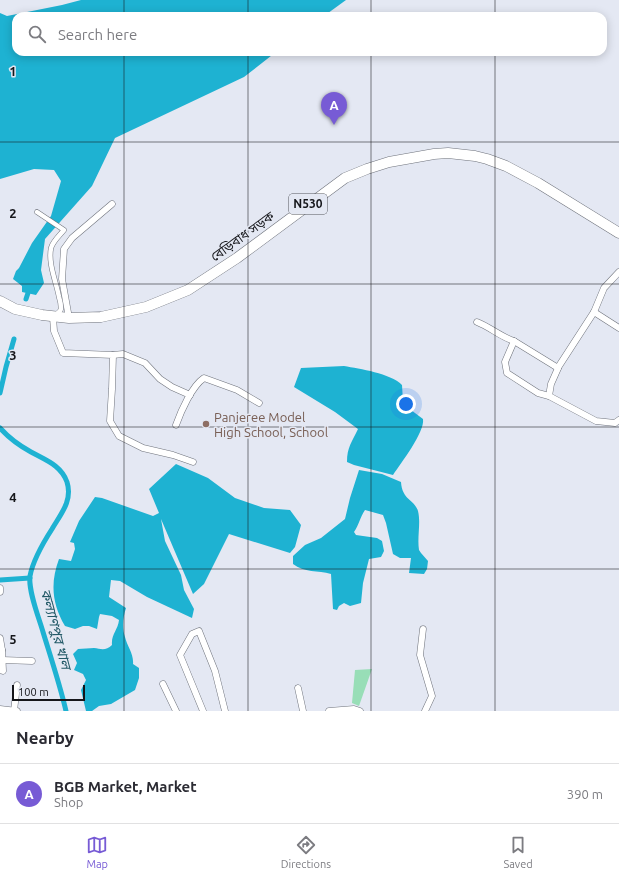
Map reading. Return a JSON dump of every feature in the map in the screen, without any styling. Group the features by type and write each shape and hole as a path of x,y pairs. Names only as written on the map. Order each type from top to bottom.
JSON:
{"highway":[{"name":"বেড়িবাধ সড়ক","path":"0,300 15,309 69,318 101,317 146,307 188,290 237,258 345,178 389,162 434,154 448,153 474,156 506,166 538,183 619,233"}],"street":[{"path":"69,318 62,278 64,249 72,238 112,204"},
{"path":"37,212 64,230 52,246 50,254 58,289 60,309 59,312 53,316 54,331 63,353 123,354 145,363 160,379 172,387 190,395"},
{"path":"549,396 551,384 558,368 594,312 604,288 619,272"},
{"path":"594,312 619,328"},
{"path":"478,322 489,326 508,339 514,341 558,368"},
{"path":"514,341 505,362 507,373 538,394 549,396 596,421 615,423 619,420"},
{"path":"113,354 110,421 119,436 143,448 173,455 193,462"},
{"path":"176,425 182,407 204,378 237,390 259,403"},
{"path":"423,629 420,655 432,696 425,711"},
{"path":"203,711 180,655 192,634 199,631 215,671 225,711"},
{"path":"0,638 3,670 0,670"},
{"path":"2,660 32,661"},
{"path":"164,684 176,711"},
{"path":"14,711 17,685"},
{"path":"298,688 303,711"},
{"path":"0,709 17,711"},
{"path":"329,711 354,709 360,711"}],"green space":[{"path":"372,669 359,706 352,703 355,670"}],"water":[{"path":"81,0 346,0 330,12 27,12"},
{"path":"0,13 7,16 12,15 12,56 271,56 244,77 115,138 92,186 45,239 41,270 44,283 36,295 22,292 22,286 13,279 32,243 51,216 61,181 54,170 34,169 0,179"},
{"path":"344,366 374,372 397,381 402,385 403,401 407,407 423,419 423,425 420,432 407,455 393,475 347,462 349,448 358,429 335,412 294,387 301,368"},
{"path":"176,464 208,478 235,498 264,508 290,510 301,525 295,547 290,553 229,534 204,584 193,594 161,519 165,541 181,575 184,590 194,609 192,618 147,597 120,581 111,580 109,597 126,608 123,630 133,664 139,668 139,678 135,690 111,704 99,706 92,711 86,711 81,690 86,680 83,674 74,670 77,663 73,654 78,649 103,649 110,647 112,645 119,620 112,616 100,614 97,629 89,626 83,626 75,629 65,626 57,610 54,593 54,576 59,559 71,561 75,549 74,543 70,542 79,521 95,497 102,498 153,516 159,513 149,489"},
{"path":"359,470 382,474 401,482 404,493 418,511 419,550 428,561 427,569 424,574 409,573 411,558 400,558 393,554 383,515 365,510 354,532 356,535 377,538 382,541 384,551 381,557 369,559 363,583 361,603 350,606 344,603 339,606 337,610 333,609 331,574 297,567 293,564 293,556 305,545 321,538 345,519"}],"waterway":[{"name":"কল্যাণপুর খাল","path":"26,299 28,293"},
{"name":"কল্যাণপুর খাল","path":"0,393 14,339"},
{"name":"কল্যাণপুর খাল","path":"0,428 18,444 57,467 67,482 67,502 45,540 36,558 30,576 34,604 66,711"},
{"path":"0,580 30,578"}],"place":[{"name":"BGB Market, Market","path":"334,125"},
{"name":"Panjeree Model High School, School","path":"206,424"}]}
